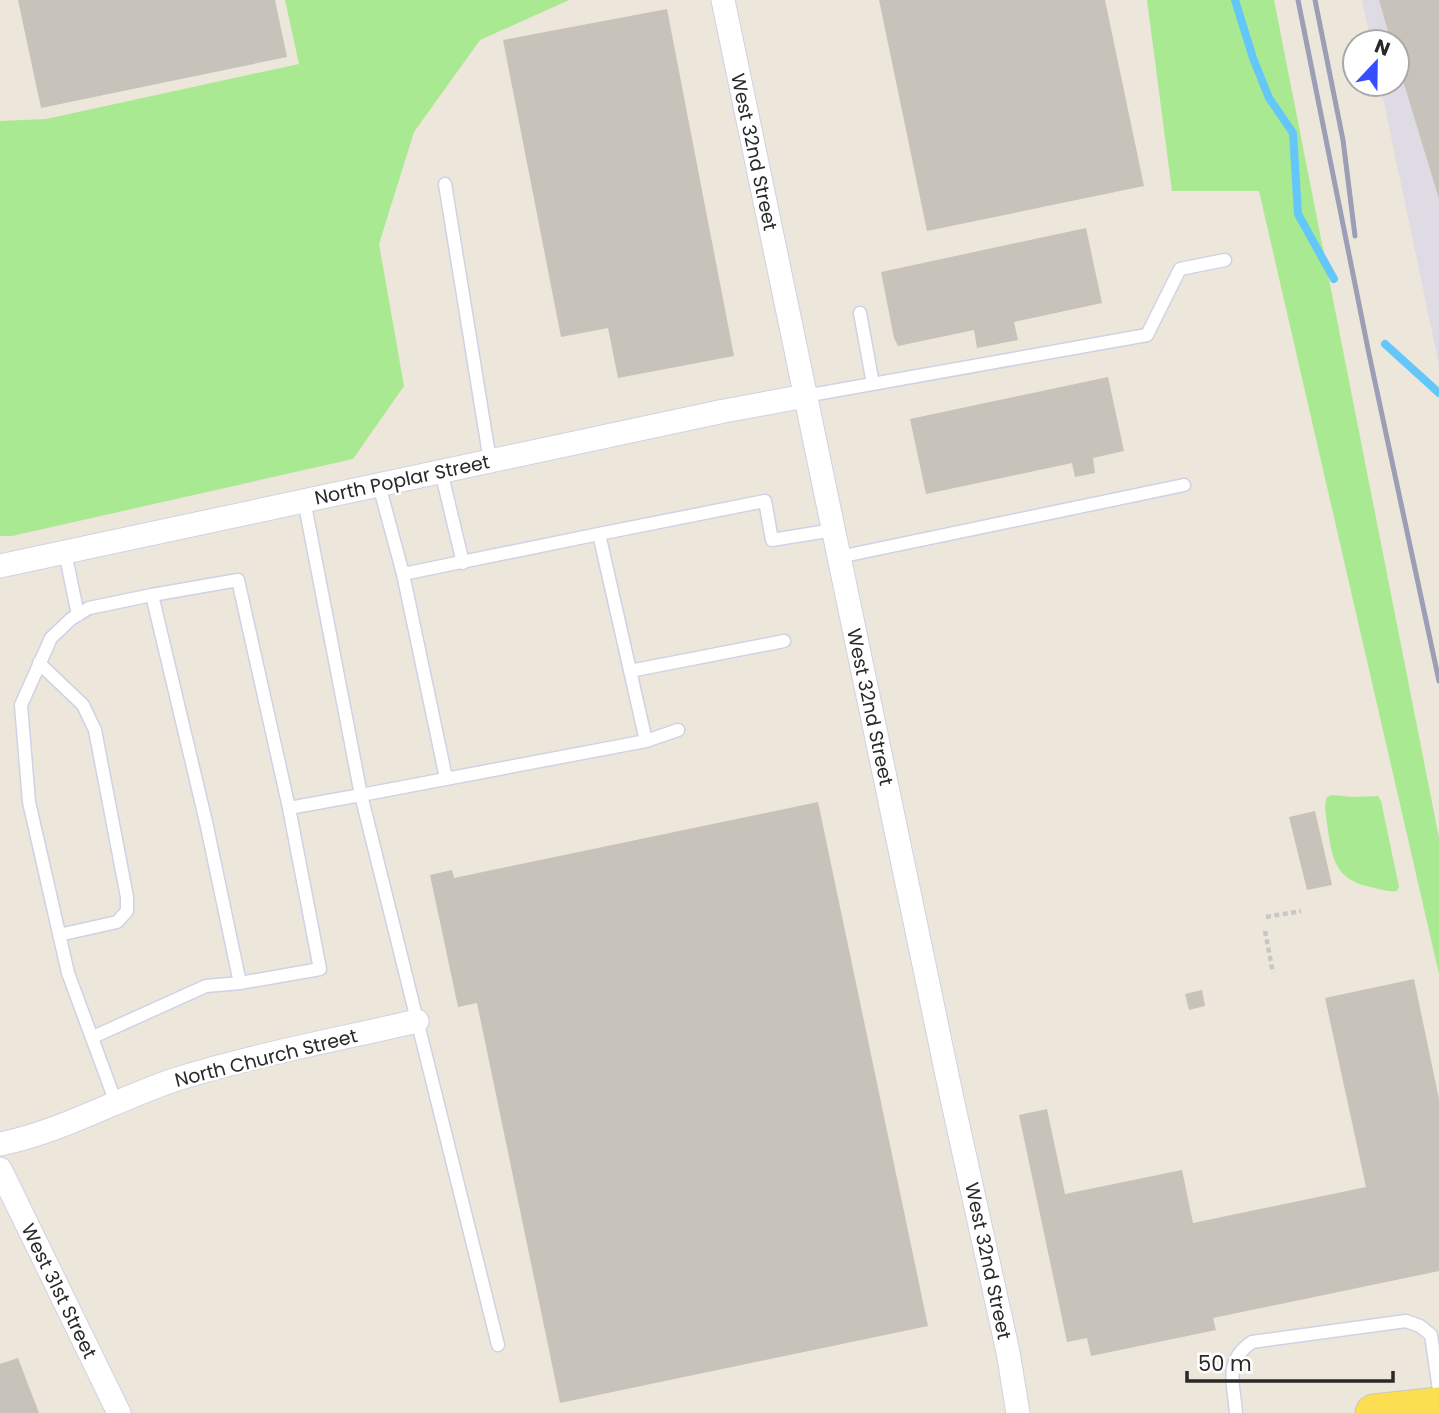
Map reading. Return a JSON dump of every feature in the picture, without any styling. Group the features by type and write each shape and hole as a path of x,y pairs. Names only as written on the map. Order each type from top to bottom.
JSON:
{"main road":[{"path":"1374,1413 1439,1406"}],"street":[{"name":"West 32nd Street","path":"723,0 1008,1352 1018,1413"},
{"name":"North Poplar Street","path":"0,566 805,396"},
{"name":"North Church Street","path":"0,1144 31,1138 171,1081 206,1070 417,1021"},
{"name":"West 31st Street","path":"0,1169 119,1413"}],"lane":[{"path":"445,184 490,461"},
{"path":"805,396 1147,335 1181,269 1226,260"},
{"path":"860,313 873,384"},
{"path":"441,471 463,563"},
{"path":"379,485 403,574 446,778"},
{"path":"839,558 1184,485"},
{"path":"304,500 361,795 498,1345"},
{"path":"403,574 765,501 772,540 833,530"},
{"path":"599,534 646,741"},
{"path":"65,552 78,615"},
{"path":"93,1037 206,986 320,969 289,808 238,580 89,608 51,638 21,705 29,802 68,973 116,1103"},
{"path":"152,595 206,822 240,983"},
{"path":"630,671 784,641"},
{"path":"39,663 83,705 94,730 127,897 127,911 117,922 59,935"},
{"path":"289,808 646,741 678,730"},
{"path":"1236,1413 1232,1365 1239,1351 1252,1342 1406,1321 1420,1326 1431,1335 1439,1390"}],"path":[{"path":"1266,917 1301,911"},
{"path":"1265,931 1273,973"}],"shaded area":[{"path":"1362,0 1439,0 1439,365 1383,98 1411,98 1411,28 1368,28"}],"green space":[{"path":"285,0 569,0 480,40 414,132 379,244 404,386 353,459 12,536 0,536 0,121 46,119 299,64"},
{"path":"1147,0 1274,0 1439,838 1439,974 1259,191 1172,191"},
{"path":"1378,796 1399,887 1397,891 1363,885 1353,881 1340,870 1332,854 1325,805 1327,797"}],"building":[{"path":"18,0 275,0 287,57 41,108"},
{"path":"879,0 1105,0 1144,186 927,231"},
{"path":"1379,0 1439,0 1439,199 1408,98 1411,98 1411,28 1387,28"},
{"path":"667,9 734,356 618,378 608,328 561,337 503,40"},
{"path":"1086,228 1102,303 1014,322 1018,340 977,348 974,330 898,346 894,338 881,272"},
{"path":"1108,377 1124,451 1093,458 1095,473 1075,477 1072,463 926,494 910,419"},
{"path":"818,802 928,1326 560,1403 477,1003 458,1007 430,875 452,870 454,878"},
{"path":"1315,811 1332,885 1307,890 1289,817"},
{"path":"1414,979 1439,1099 1439,1271 1213,1318 1216,1330 1091,1356 1087,1338 1067,1342 1019,1115 1047,1109 1065,1194 1182,1170 1193,1223 1366,1187 1325,998"},
{"path":"1202,990 1205,1006 1189,1010 1185,994"},
{"path":"18,1358 39,1413 0,1413 0,1364"}],"waterway":[{"path":"1235,0 1269,98 1293,133 1298,214 1334,279"},
{"path":"1385,344 1439,393"}],"railway":[{"path":"1298,0 1369,354 1439,681"},
{"path":"1315,0 1343,140 1355,236"}]}
